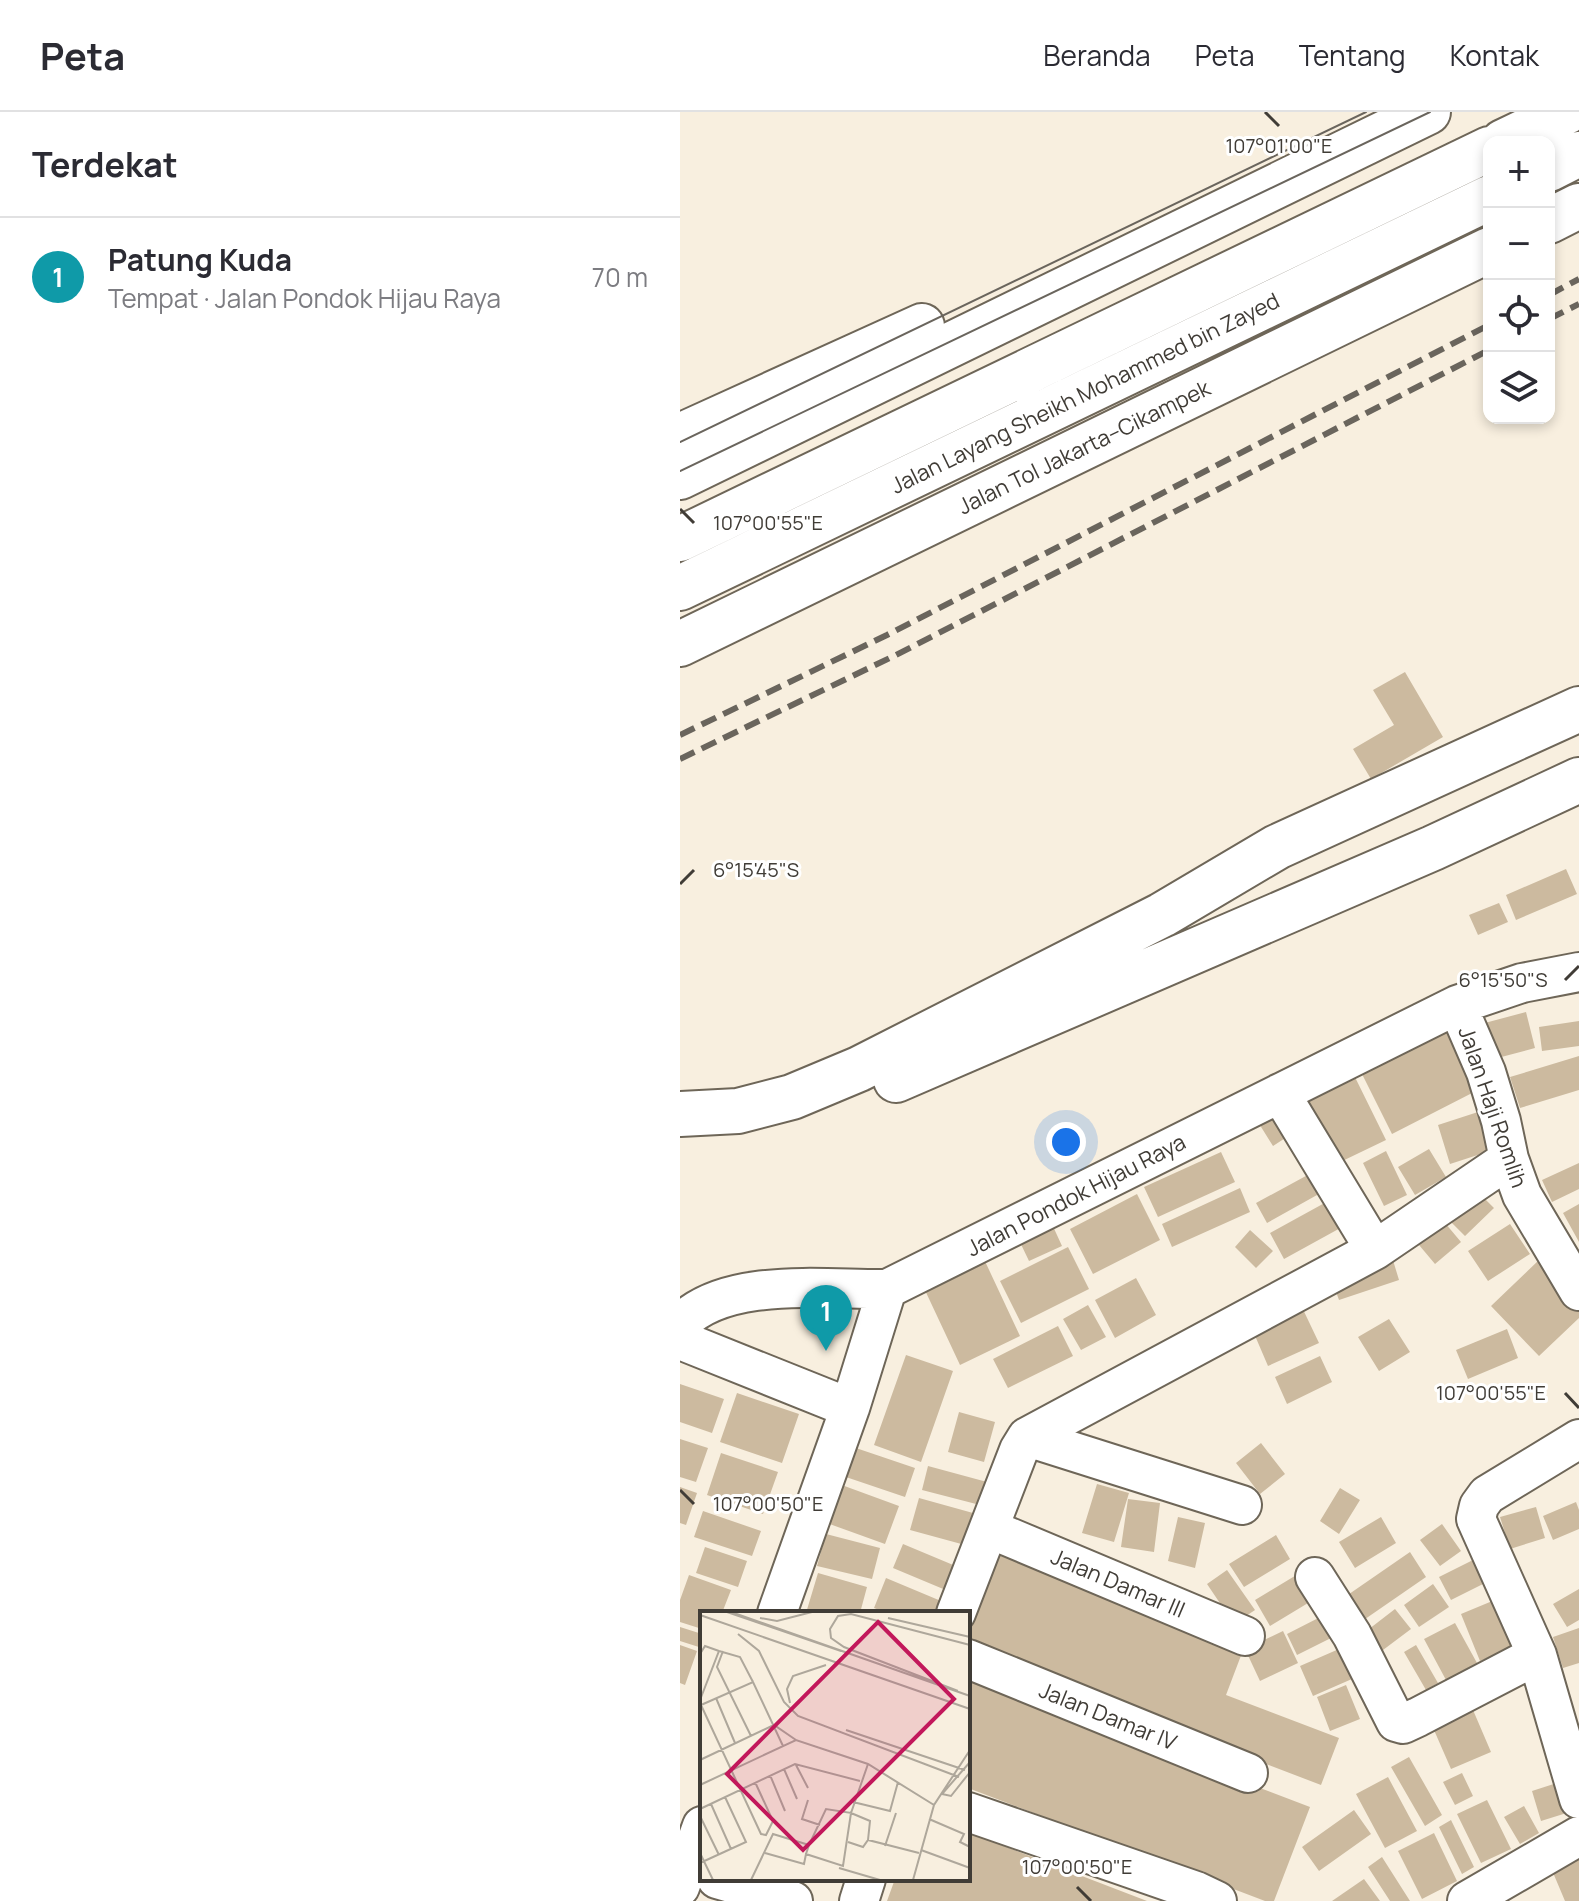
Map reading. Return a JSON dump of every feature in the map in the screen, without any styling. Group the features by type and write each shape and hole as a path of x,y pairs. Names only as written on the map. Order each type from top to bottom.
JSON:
{"highway":[{"path":"680,436 1395,112"},
{"path":"680,477 1428,112"},
{"path":"1516,136 1566,112"},
{"name":"Jalan Layang Sheikh Mohammed bin Zayed","path":"680,539 1483,152"},
{"path":"1555,166 1579,154"},
{"name":"Jalan Layang Sheikh Mohammed bin Zayed","path":"680,588 1483,201"},
{"path":"1555,218 1579,206"},
{"name":"Jalan Tol Jakarta–Cikampek","path":"680,644 1483,253"},
{"path":"680,1114 738,1111 792,1097 859,1069 1162,915 1277,847 1579,709"},
{"path":"680,1144 757,1134 872,1091 1433,848 1579,780"}],"street":[{"name":"Jalan Pondok Hijau Raya","path":"887,1289 1457,1005 1522,983 1579,972"},
{"name":"Jalan Haji Romlih","path":"1457,1005 1486,1072 1522,1195 1579,1291"},
{"path":"1280,1093 1375,1250"},
{"path":"957,1611 1019,1450 1027,1437 1375,1250 1509,1159"},
{"path":"680,1324 690,1313 712,1300 748,1291 887,1289 850,1408 778,1611"},
{"path":"680,1340 850,1408"},
{"path":"1027,1437 1242,1505"},
{"path":"1579,1439 1487,1495 1479,1506 1476,1519 1537,1655 1579,1799"},
{"name":"Jalan Damar III","path":"990,1529 1245,1636"},
{"path":"1315,1577 1352,1635 1396,1722 1403,1724 1418,1717 1537,1655"},
{"name":"Jalan Damar IV","path":"970,1660 1248,1773"},
{"path":"970,1813 1217,1901"},
{"path":"1467,1901 1579,1836"},
{"path":"693,1876 700,1837"},
{"path":"713,1881 793,1901"},
{"path":"859,1901 865,1881"}],"building":[{"path":"1405,672 1443,737 1371,779 1353,749 1394,725 1373,690"},
{"path":"1566,869 1577,894 1516,920 1506,895"},
{"path":"1499,903 1508,922 1478,935 1469,915"},
{"path":"1526,1012 1535,1048 1490,1060 1481,1024"},
{"path":"1579,1021 1579,1046 1542,1051 1539,1027"},
{"path":"1445,1029 1476,1091 1392,1134 1361,1072"},
{"path":"1579,1056 1579,1090 1520,1108 1510,1077"},
{"path":"1348,1063 1386,1140 1334,1165 1297,1088"},
{"path":"1278,1109 1293,1133 1273,1146 1258,1122"},
{"path":"1478,1112 1490,1151 1450,1164 1438,1125"},
{"path":"1429,1149 1446,1177 1415,1195 1398,1167"},
{"path":"1386,1151 1407,1195 1384,1206 1363,1163"},
{"path":"1221,1152 1235,1182 1158,1217 1144,1187"},
{"path":"1579,1163 1579,1189 1552,1202 1542,1180"},
{"path":"1315,1171 1326,1190 1267,1223 1256,1203"},
{"path":"1240,1188 1250,1212 1172,1247 1162,1224"},
{"path":"1479,1193 1494,1208 1465,1236 1450,1221"},
{"path":"1137,1194 1160,1240 1093,1274 1070,1229"},
{"path":"1330,1200 1344,1226 1284,1259 1270,1233"},
{"path":"1579,1204 1579,1242 1563,1213"},
{"path":"1440,1217 1461,1242 1435,1264 1414,1239"},
{"path":"1051,1222 1062,1246 1029,1261 1018,1238"},
{"path":"1510,1224 1530,1254 1488,1281 1468,1251"},
{"path":"1250,1230 1273,1251 1256,1268 1235,1247"},
{"path":"1068,1247 1089,1289 1021,1323 1000,1281"},
{"path":"983,1257 1020,1336 960,1365 923,1286"},
{"path":"1392,1257 1399,1280 1339,1300 1331,1278"},
{"path":"1539,1260 1579,1302 1579,1318 1539,1356 1491,1306"},
{"path":"1136,1278 1156,1315 1115,1338 1095,1300"},
{"path":"1299,1301 1319,1343 1268,1366 1250,1324"},
{"path":"1088,1305 1106,1337 1081,1350 1063,1319"},
{"path":"1389,1319 1410,1352 1379,1371 1358,1337"},
{"path":"1058,1326 1073,1356 1008,1388 993,1359"},
{"path":"1507,1329 1518,1358 1468,1379 1456,1350"},
{"path":"906,1355 953,1371 921,1462 874,1445"},
{"path":"1320,1356 1332,1382 1287,1404 1275,1377"},
{"path":"680,1384 724,1399 712,1433 680,1422"},
{"path":"737,1393 799,1414 782,1463 720,1442"},
{"path":"959,1412 995,1422 984,1462 948,1452"},
{"path":"680,1439 708,1448 696,1482 680,1477"},
{"path":"1261,1443 1285,1474 1260,1494 1236,1463"},
{"path":"850,1446 915,1468 905,1497 840,1475"},
{"path":"721,1453 778,1472 763,1514 707,1495"},
{"path":"928,1466 987,1482 980,1505 922,1490"},
{"path":"839,1484 899,1506 885,1544 824,1522"},
{"path":"1097,1484 1129,1493 1114,1542 1082,1533"},
{"path":"680,1487 697,1493 686,1525 680,1523"},
{"path":"1340,1488 1360,1500 1339,1534 1320,1521"},
{"path":"919,1498 973,1513 965,1545 910,1530"},
{"path":"1128,1499 1160,1503 1154,1552 1121,1547"},
{"path":"1576,1502 1579,1529 1553,1540 1543,1516"},
{"path":"1536,1507 1545,1538 1510,1549 1500,1517"},
{"path":"703,1511 761,1531 752,1556 694,1537"},
{"path":"1178,1517 1205,1523 1195,1568 1168,1561"},
{"path":"1381,1517 1396,1543 1355,1568 1339,1542"},
{"path":"1442,1524 1461,1551 1440,1566 1420,1540"},
{"path":"826,1534 880,1548 872,1579 817,1566"},
{"path":"1276,1535 1290,1559 1244,1587 1229,1564"},
{"path":"903,1544 958,1567 948,1591 893,1568"},
{"path":"705,1547 747,1561 738,1587 696,1573"},
{"path":"996,1550 1245,1645 1226,1695 1339,1738 1321,1785 970,1651 970,1618"},
{"path":"1410,1552 1426,1577 1355,1626 1339,1601"},
{"path":"1475,1559 1487,1582 1451,1600 1439,1577"},
{"path":"1227,1570 1255,1610 1234,1624 1207,1584"},
{"path":"1303,1571 1318,1597 1270,1626 1255,1600"},
{"path":"818,1573 867,1587 861,1611 807,1611"},
{"path":"689,1575 731,1590 723,1611 700,1611 700,1628 680,1622 680,1600"},
{"path":"886,1578 941,1601 937,1611 882,1611 874,1608"},
{"path":"1433,1584 1449,1607 1419,1627 1404,1605"},
{"path":"1579,1589 1579,1620 1567,1627 1553,1604"},
{"path":"1502,1597 1521,1643 1480,1661 1461,1614"},
{"path":"1395,1609 1411,1629 1375,1656 1360,1636"},
{"path":"1334,1610 1345,1631 1297,1655 1287,1634"},
{"path":"1455,1623 1477,1663 1446,1680 1424,1639"},
{"path":"680,1627 700,1633 700,1647 680,1641"},
{"path":"1579,1628 1579,1663 1563,1668 1553,1637"},
{"path":"1283,1631 1298,1663 1260,1681 1245,1649"},
{"path":"1355,1642 1368,1672 1313,1696 1300,1666"},
{"path":"680,1645 697,1651 685,1685 680,1683"},
{"path":"1416,1645 1438,1683 1426,1690 1404,1652"},
{"path":"970,1678 1310,1807 1274,1901 1265,1901 970,1789"},
{"path":"1346,1685 1360,1719 1330,1731 1317,1697"},
{"path":"1467,1696 1491,1752 1451,1769 1427,1714"},
{"path":"1409,1757 1442,1815 1425,1826 1391,1767"},
{"path":"1462,1773 1473,1796 1455,1805 1443,1782"},
{"path":"1388,1777 1417,1831 1385,1848 1356,1794"},
{"path":"1563,1781 1573,1811 1541,1821 1532,1791"},
{"path":"1487,1800 1511,1849 1481,1863 1457,1814"},
{"path":"1524,1806 1539,1833 1520,1844 1504,1817"},
{"path":"1354,1810 1371,1834 1319,1871 1302,1847"},
{"path":"1451,1820 1474,1867 1462,1874 1439,1827"},
{"path":"970,1833 1147,1901 887,1901 894,1881 970,1881"},
{"path":"1434,1833 1457,1881 1422,1899 1398,1851"},
{"path":"1579,1842 1579,1901 1565,1901 1546,1856"},
{"path":"1382,1857 1410,1901 1390,1901 1368,1867"},
{"path":"1364,1879 1380,1901 1332,1901"}],"tram line":[{"path":"680,442 1366,112"},
{"path":"680,471 1430,112"}],"railway":[{"path":"1555,292 1579,279"},
{"path":"1555,316 1579,304"},
{"path":"680,735 887,635 1483,328"},
{"path":"680,759 896,655 1485,352"}],"place":[{"name":"Patung Kuda","path":"826,1351"}]}
